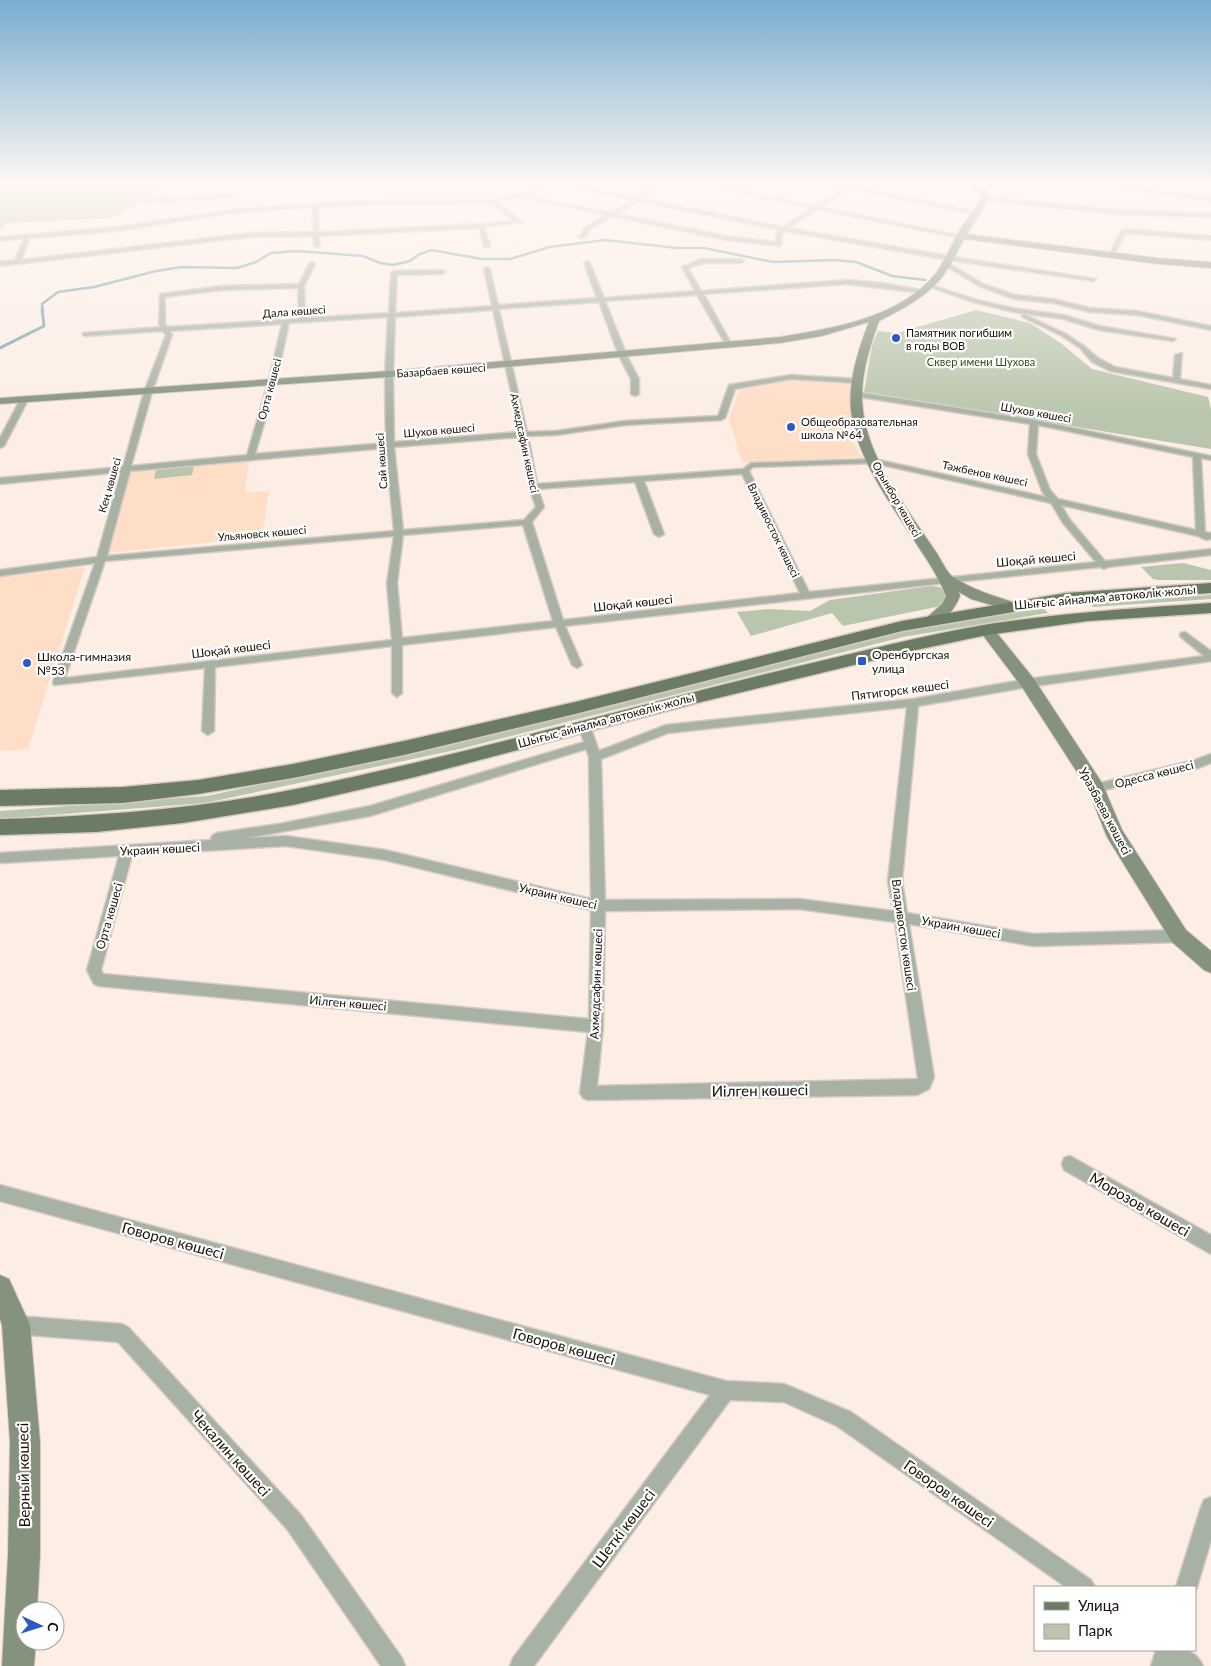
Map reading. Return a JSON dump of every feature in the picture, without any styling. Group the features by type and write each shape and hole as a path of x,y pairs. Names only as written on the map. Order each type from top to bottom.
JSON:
{"main road":[{"name":"Шығыс айналма автокөлік жолы","path":"0,798 123,796 198,787 292,771 404,748 932,620 1066,598 1211,588"},
{"name":"Шығыс айналма автокөлік жолы","path":"0,827 115,822 183,815 293,797 415,770 590,742 774,678 987,630 1088,616 1211,608"}],"street":[{"path":"586,263 623,356 635,378 635,394"},
{"path":"697,263 685,267 729,345"},
{"path":"879,316 897,308 927,288 945,263"},
{"path":"950,263 961,274 1014,297 1053,301 1090,310 1137,313 1211,328"},
{"path":"968,263 1094,279"},
{"path":"1188,263 1211,265"},
{"path":"302,321 301,286 312,264"},
{"name":"Ахмедсафин көшесі","path":"486,269 524,434 533,487 540,507 527,522"},
{"name":"Сай көшесі","path":"397,693 397,643 392,582 399,532 390,446 389,374 394,273 442,272"},
{"name":"Дала көшесі","path":"85,334 302,321 846,282 927,288 1013,310"},
{"name":"Кең көшесі","path":"58,682 101,559 125,468 148,392 169,335 162,324 162,295 222,288 301,286"},
{"path":"1013,310 1064,317 1099,328 1173,339"},
{"path":"1013,310 1064,335 1082,347 1095,360 1113,369 1211,387"},
{"name":"Базарбаев көшесі","path":"0,401 148,392 623,356 780,340 822,333 879,316"},
{"name":"Орынбор көшесі","path":"879,316 875,319 869,333 858,381 859,424 874,460 902,512 948,580"},
{"name":"Орта көшесі","path":"250,456 272,383 286,322"},
{"path":"1176,381 1178,355"},
{"name":"Шухов көшесі","path":"0,481 250,456 556,433 625,423 721,418 732,387 791,377 858,381"},
{"name":"Шухов көшесі","path":"857,394 1034,422 1211,458"},
{"path":"0,446 24,400"},
{"path":"1034,422 1032,454 1046,491 1054,500 1066,521 1104,566"},
{"path":"1197,455 1201,534 1211,541"},
{"name":"Тәжбенов көшесі","path":"533,487 638,480 748,468 874,460 1211,536"},
{"name":"Владивосток көшесі","path":"748,468 806,596"},
{"path":"638,480 659,534"},
{"path":"527,522 559,623 577,665"},
{"name":"Ульяновск көшесі","path":"0,572 101,559 527,522"},
{"name":"Шоқай көшесі","path":"58,682 559,623 948,580 1104,566 1211,552"},
{"path":"948,580 976,596 1011,606"},
{"path":"932,620 949,606 954,596 948,580"},
{"name":"Уразбаева көшесі","path":"987,630 1028,683 1096,788 1114,832 1179,936 1211,964"},
{"path":"1185,635 1211,657"},
{"name":"Пятигорск көшесі","path":"127,851 279,829 370,810 590,742 666,729 913,703 1028,683 1211,657"},
{"path":"208,731 210,664"},
{"name":"Владивосток көшесі","path":"913,703 895,881 926,1077"},
{"name":"Ахмедсафин көшесі","path":"588,1092 596,1026 598,906 590,742"},
{"name":"Одесса көшесі","path":"1096,788 1198,764 1211,758"},
{"name":"Украин көшесі","path":"0,858 286,841 385,855 598,906 799,904 900,916 1033,940 1179,936"},
{"name":"Орта көшесі","path":"99,980 94,970 127,851"},
{"name":"Иілген көшесі","path":"99,980 596,1026"},
{"name":"Иілген көшесі","path":"588,1092 917,1088 924,1084 926,1077"},
{"name":"Морозов көшесі","path":"1070,1164 1211,1245"},
{"name":"Говоров көшесі","path":"0,1193 726,1390 784,1392 844,1418 1083,1586"},
{"name":"Верный көшесі","path":"0,1288 16,1325 25,1442 24,1555 18,1666"},
{"name":"Чекалин көшесі","path":"16,1325 122,1333 294,1522 394,1666"},
{"name":"Шеткі көшесі","path":"521,1666 726,1390"},
{"path":"1186,1586 1211,1507"},
{"path":"1162,1666 1167,1651"},
{"path":"1173,1651 1192,1666"}],"shaded area":[{"name":"Общеобразовательная школа №64","path":"793,380 850,384 850,437 862,457 742,463 729,418 739,390"},
{"path":"249,460 245,493 269,491 262,537 107,553 128,471"},
{"name":"Школа-гимназия №53","path":"85,567 28,749 0,751 0,577"}],"green space":[{"name":"Сквер имени Шухова","path":"976,310 1030,323 1062,344 1092,369 1208,397 1211,409 1211,449 864,392 872,346 878,331 897,333"},
{"path":"194,466 192,475 154,479 156,469"},
{"path":"1183,563 1211,570 1211,580 1158,580 1153,579 1141,567"},
{"path":"931,586 940,587 946,593 947,601 941,606 843,626 832,613 751,636 737,612 768,609 810,611 830,600"},
{"path":"1211,595 1211,599 1093,607 1091,603"},
{"path":"1043,607 1048,613 903,637 460,749 205,803 0,819 0,811 207,796 459,741 900,632"}],"waterway":[{"path":"43,310 42,304 58,292 94,287 156,271 181,267 237,268 254,263"},
{"path":"379,263 393,265 403,263"},
{"path":"858,263 892,276 925,280"},
{"path":"0,348 44,326 42,308"}],"place":[{"name":"Памятник погибшим в годы ВОВ","path":"896,338"},
{"name":"Общеобразовательная школа №64","path":"791,427"},
{"name":"Оренбургская улица","path":"862,661"},
{"name":"Школа-гимназия №53","path":"27,663"}]}
